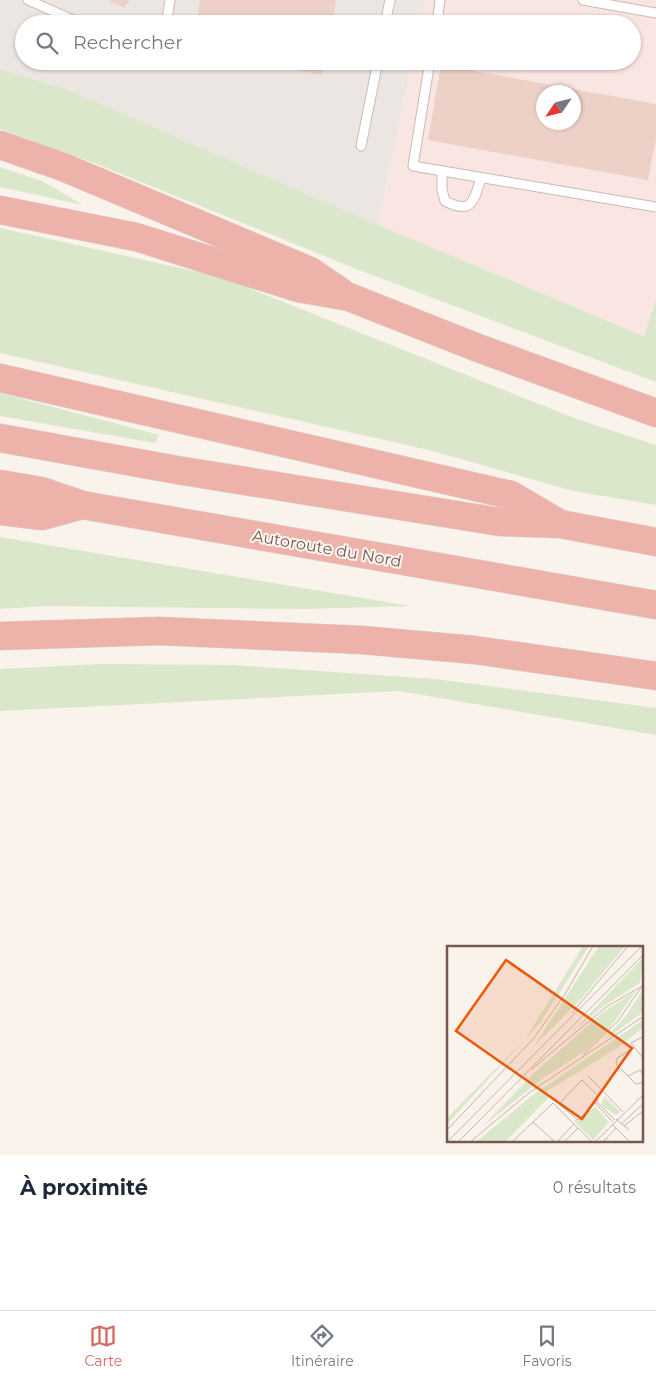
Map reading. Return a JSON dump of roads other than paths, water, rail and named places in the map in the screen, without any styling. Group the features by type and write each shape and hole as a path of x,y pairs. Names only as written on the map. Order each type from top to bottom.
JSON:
{"highway":[{"path":"0,145 63,167 310,271 348,297"},
{"path":"0,210 136,237 298,288 348,297 478,348 656,413"},
{"path":"0,378 511,495 560,524"},
{"path":"0,438 177,470 500,522 560,524 656,542"},
{"name":"Autoroute du Nord","path":"0,484 41,491 82,505 656,605"},
{"path":"0,511 42,516 82,505"},
{"path":"0,636 159,631 362,640 475,650 656,676"}],"lane":[{"path":"28,0 62,15"},
{"path":"168,15 170,0"},
{"path":"387,15 390,0"},
{"path":"438,15 440,0"},
{"path":"583,0 656,13"},
{"path":"360,146 376,70"},
{"path":"429,70 413,166 656,207"},
{"path":"442,171 442,190 445,201 456,207 466,207 474,200 481,178"}]}
